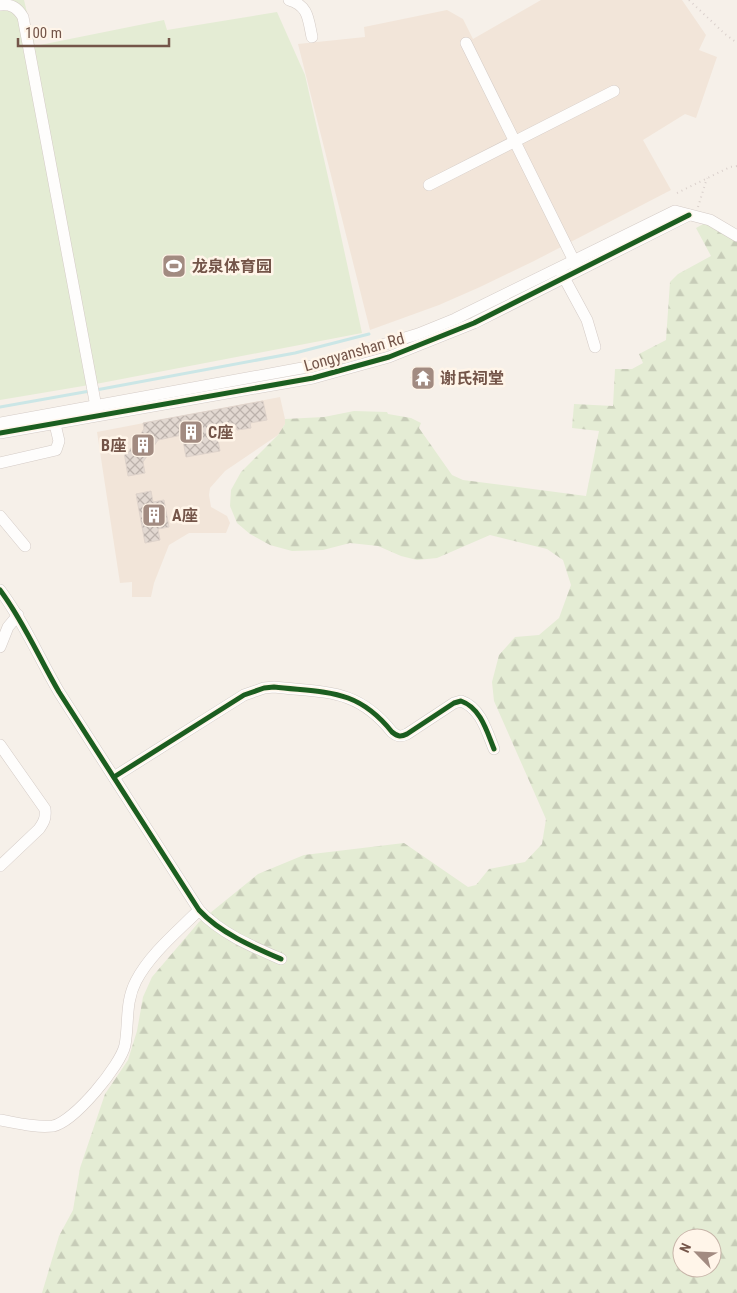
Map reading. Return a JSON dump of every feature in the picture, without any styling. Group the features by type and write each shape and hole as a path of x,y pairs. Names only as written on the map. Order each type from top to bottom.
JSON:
{"street":[{"path":"289,0 302,6 306,12 312,37"},
{"path":"0,5 8,4 16,8 23,17 97,411"},
{"path":"466,43 576,266"},
{"path":"429,185 614,91"},
{"name":"Longyanshan Rd","path":"0,433 54,419 304,368 348,356 425,331 562,273 675,211 692,216"},
{"path":"692,216 710,220 737,236"},
{"path":"562,273 587,320 595,347"},
{"path":"0,463 56,450 59,441 54,419"},
{"name":"Longyanshan Rd","path":"0,423 54,419"},
{"path":"0,516 25,546"},
{"path":"0,590 18,615 49,675 199,910 211,922 243,941 281,959"},
{"path":"0,647 8,627 18,615"},
{"path":"114,777 244,694 274,687 350,698 370,708 396,736 407,734 454,703 461,701 473,708 479,716 494,749"},
{"path":"0,745 45,809 46,816 44,823 39,829 0,866"},
{"path":"0,1120 43,1126 55,1125 68,1119 79,1110 120,1060 124,1046 129,997 143,969 199,910"}],"path":[{"path":"689,0 737,43"},
{"path":"676,193 730,167 737,166"},
{"path":"692,216 707,178"}],"shaded area":[{"path":"541,0 682,0 706,35 699,50 717,57 696,118 685,114 643,140 671,190 480,287 439,305 370,330 298,44 365,37 364,27 447,10 463,19 473,39"},
{"path":"280,397 285,424 278,435 225,471 210,488 211,507 227,516 230,523 226,533 189,533 169,545 154,583 151,597 132,597 132,582 120,583 97,432"}],"green space":[{"name":"龙泉体育园","path":"0,0 24,0 35,46 164,20 167,30 277,12 305,75 362,333 101,383 0,400"},
{"path":"705,223 737,239 737,1293 42,1293 59,1236 73,1210 80,1168 105,1094 128,1060 137,1031 143,997 152,977 199,922 258,874 304,855 404,843 468,887 476,885 489,869 525,862 542,844 546,819 494,701 492,682 499,655 515,637 539,635 559,618 571,585 563,560 547,549 490,535 437,558 417,560 401,556 378,546 350,543 323,550 292,551 270,545 250,534 237,523 230,506 231,490 241,472 278,435 285,424 285,419 324,417 354,411 387,412 388,414 411,418 421,423 419,428 452,475 463,480 586,496 599,431 572,428 574,404 613,406 615,369 632,369 643,363 639,354 666,340 670,282 678,274 711,256 696,228"}],"building":[{"name":"谢氏祠堂","path":"429,369 434,380 416,388 411,377"},
{"path":"263,401 267,420 250,423 251,428 237,430 236,425 216,429 220,451 186,457 182,435 158,440 143,462 145,473 128,476 124,452 129,451 144,429 143,423"},
{"name":"A座","path":"151,491 153,502 164,500 169,527 158,529 160,540 145,543 136,494"}],"waterway":[{"path":"96,390 295,353 369,334"},
{"path":"0,407 90,391"}],"cycle path":[{"path":"0,433 313,378 389,357 474,323 689,215"},
{"path":"0,590 24,627 59,692 199,910 227,932 281,959"},
{"path":"114,777 244,695 264,688 274,687 325,692 353,700 366,707 392,732 399,736 407,734 454,703 461,701 474,709 486,728 494,749"}],"place":[{"name":"龙泉体育园","path":"174,266"},
{"name":"谢氏祠堂","path":"423,378"},
{"name":"C座","path":"191,432"},
{"name":"B座","path":"143,445"},
{"name":"A座","path":"154,515"}]}
